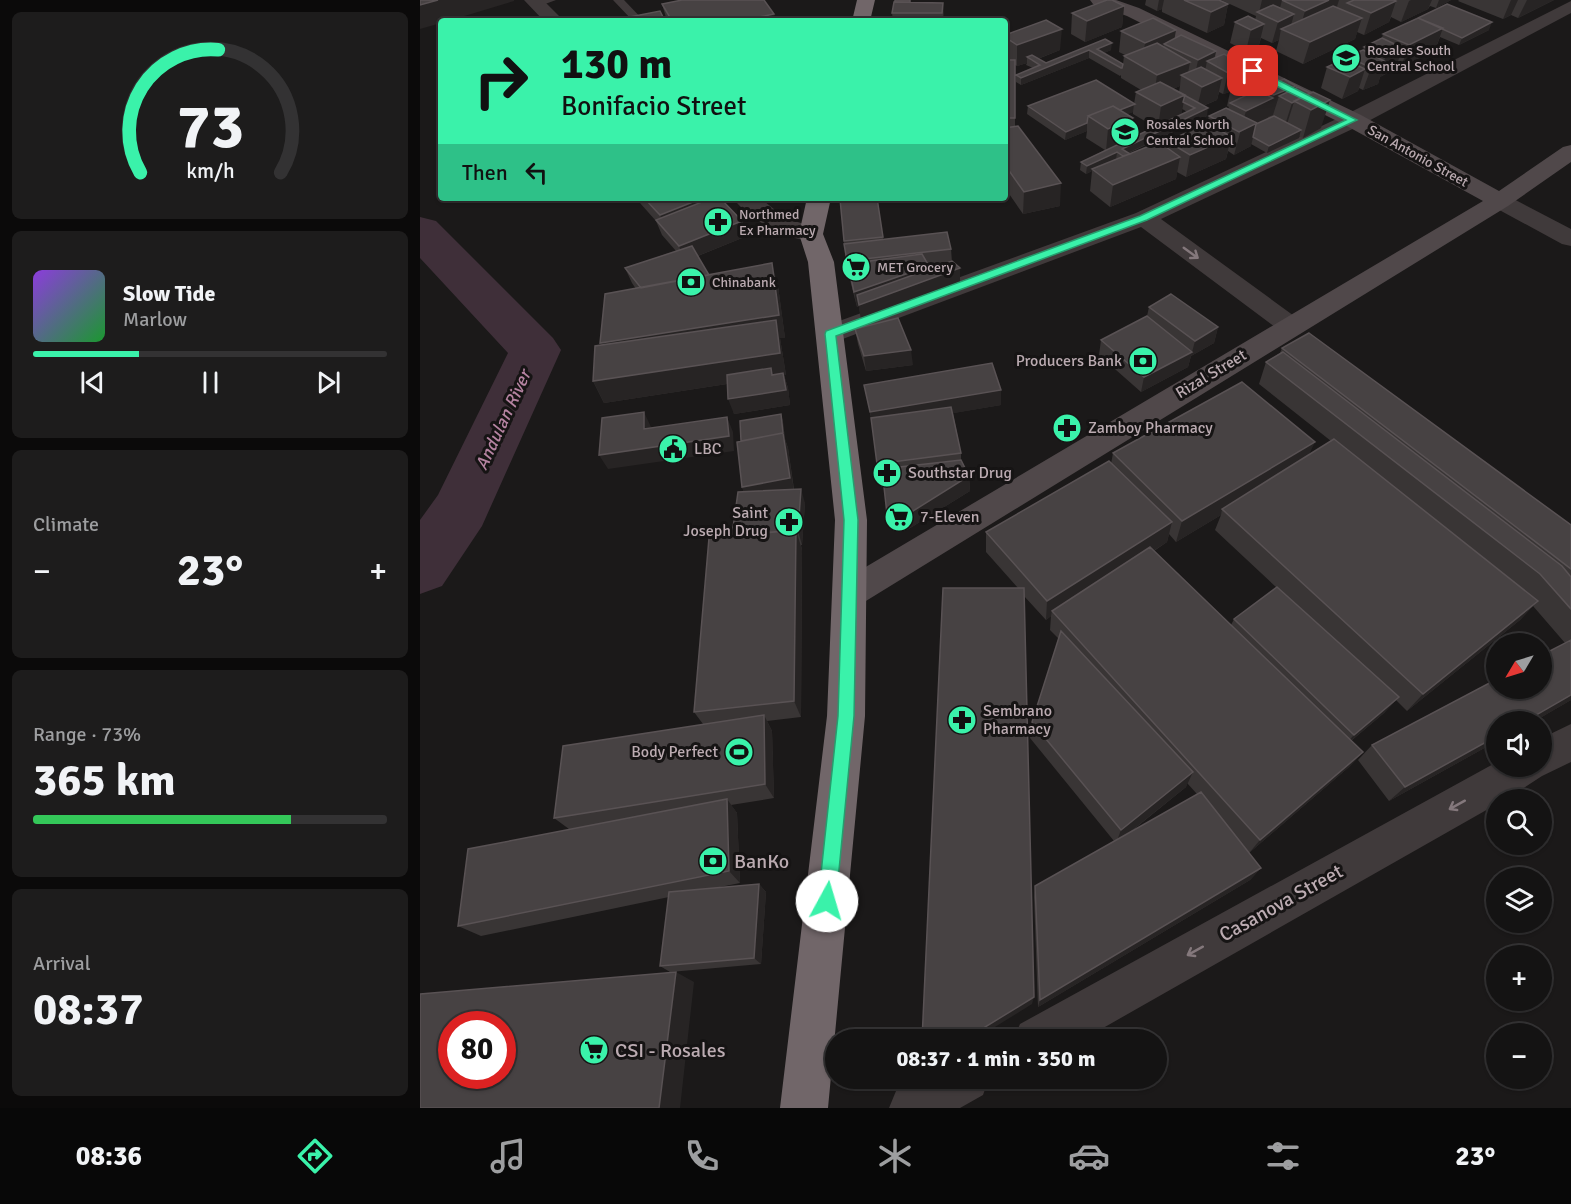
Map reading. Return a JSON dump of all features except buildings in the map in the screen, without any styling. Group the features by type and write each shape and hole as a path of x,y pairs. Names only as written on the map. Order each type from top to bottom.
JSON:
{"highway":[{"path":"862,18 866,0"},
{"path":"804,1108 846,716 851,520 821,262 811,234 818,201"}],"main road":[{"name":"San Antonio Street","path":"1099,0 1133,12 1353,120 1500,201"},
{"name":"Rizal Street","path":"849,594 1500,201 1571,152"}],"street":[{"path":"541,1 553,18"},
{"path":"830,334 1144,218 1353,120 1571,6"},
{"path":"749,201 777,223 811,234"},
{"name":"San Antonio Street","path":"1500,201 1571,239"},
{"path":"1144,218 1292,327"},
{"path":"1552,752 1571,742"},
{"name":"Casanova Street","path":"1056,1029 1507,777"},
{"path":"913,1108 947,1089"}],"lane":[{"path":"618,0 636,18"}],"waterway":[{"name":"Andulan River","path":"420,231 535,350 461,509 420,568"}],"place":[{"name":"Rosales South Central School","path":"1346,58"},
{"name":"Rosales North Central School","path":"1125,132"},
{"name":"Northmed Ex Pharmacy","path":"718,222"},
{"name":"MET Grocery","path":"856,267"},
{"name":"Chinabank","path":"691,282"},
{"name":"Producers Bank","path":"1143,361"},
{"name":"Zamboy Pharmacy","path":"1067,428"},
{"name":"LBC","path":"673,449"},
{"name":"Southstar Drug","path":"887,473"},
{"name":"7-Eleven","path":"899,517"},
{"name":"Saint Joseph Drug","path":"789,522"},
{"name":"Sembrano Pharmacy","path":"962,720"},
{"name":"Body Perfect","path":"739,752"},
{"name":"BanKo","path":"713,861"},
{"name":"CSI - Rosales","path":"594,1050"}],"route":[{"path":"827,901 846,716 851,520 830,334 1144,218 1353,120 1253,71"}]}
